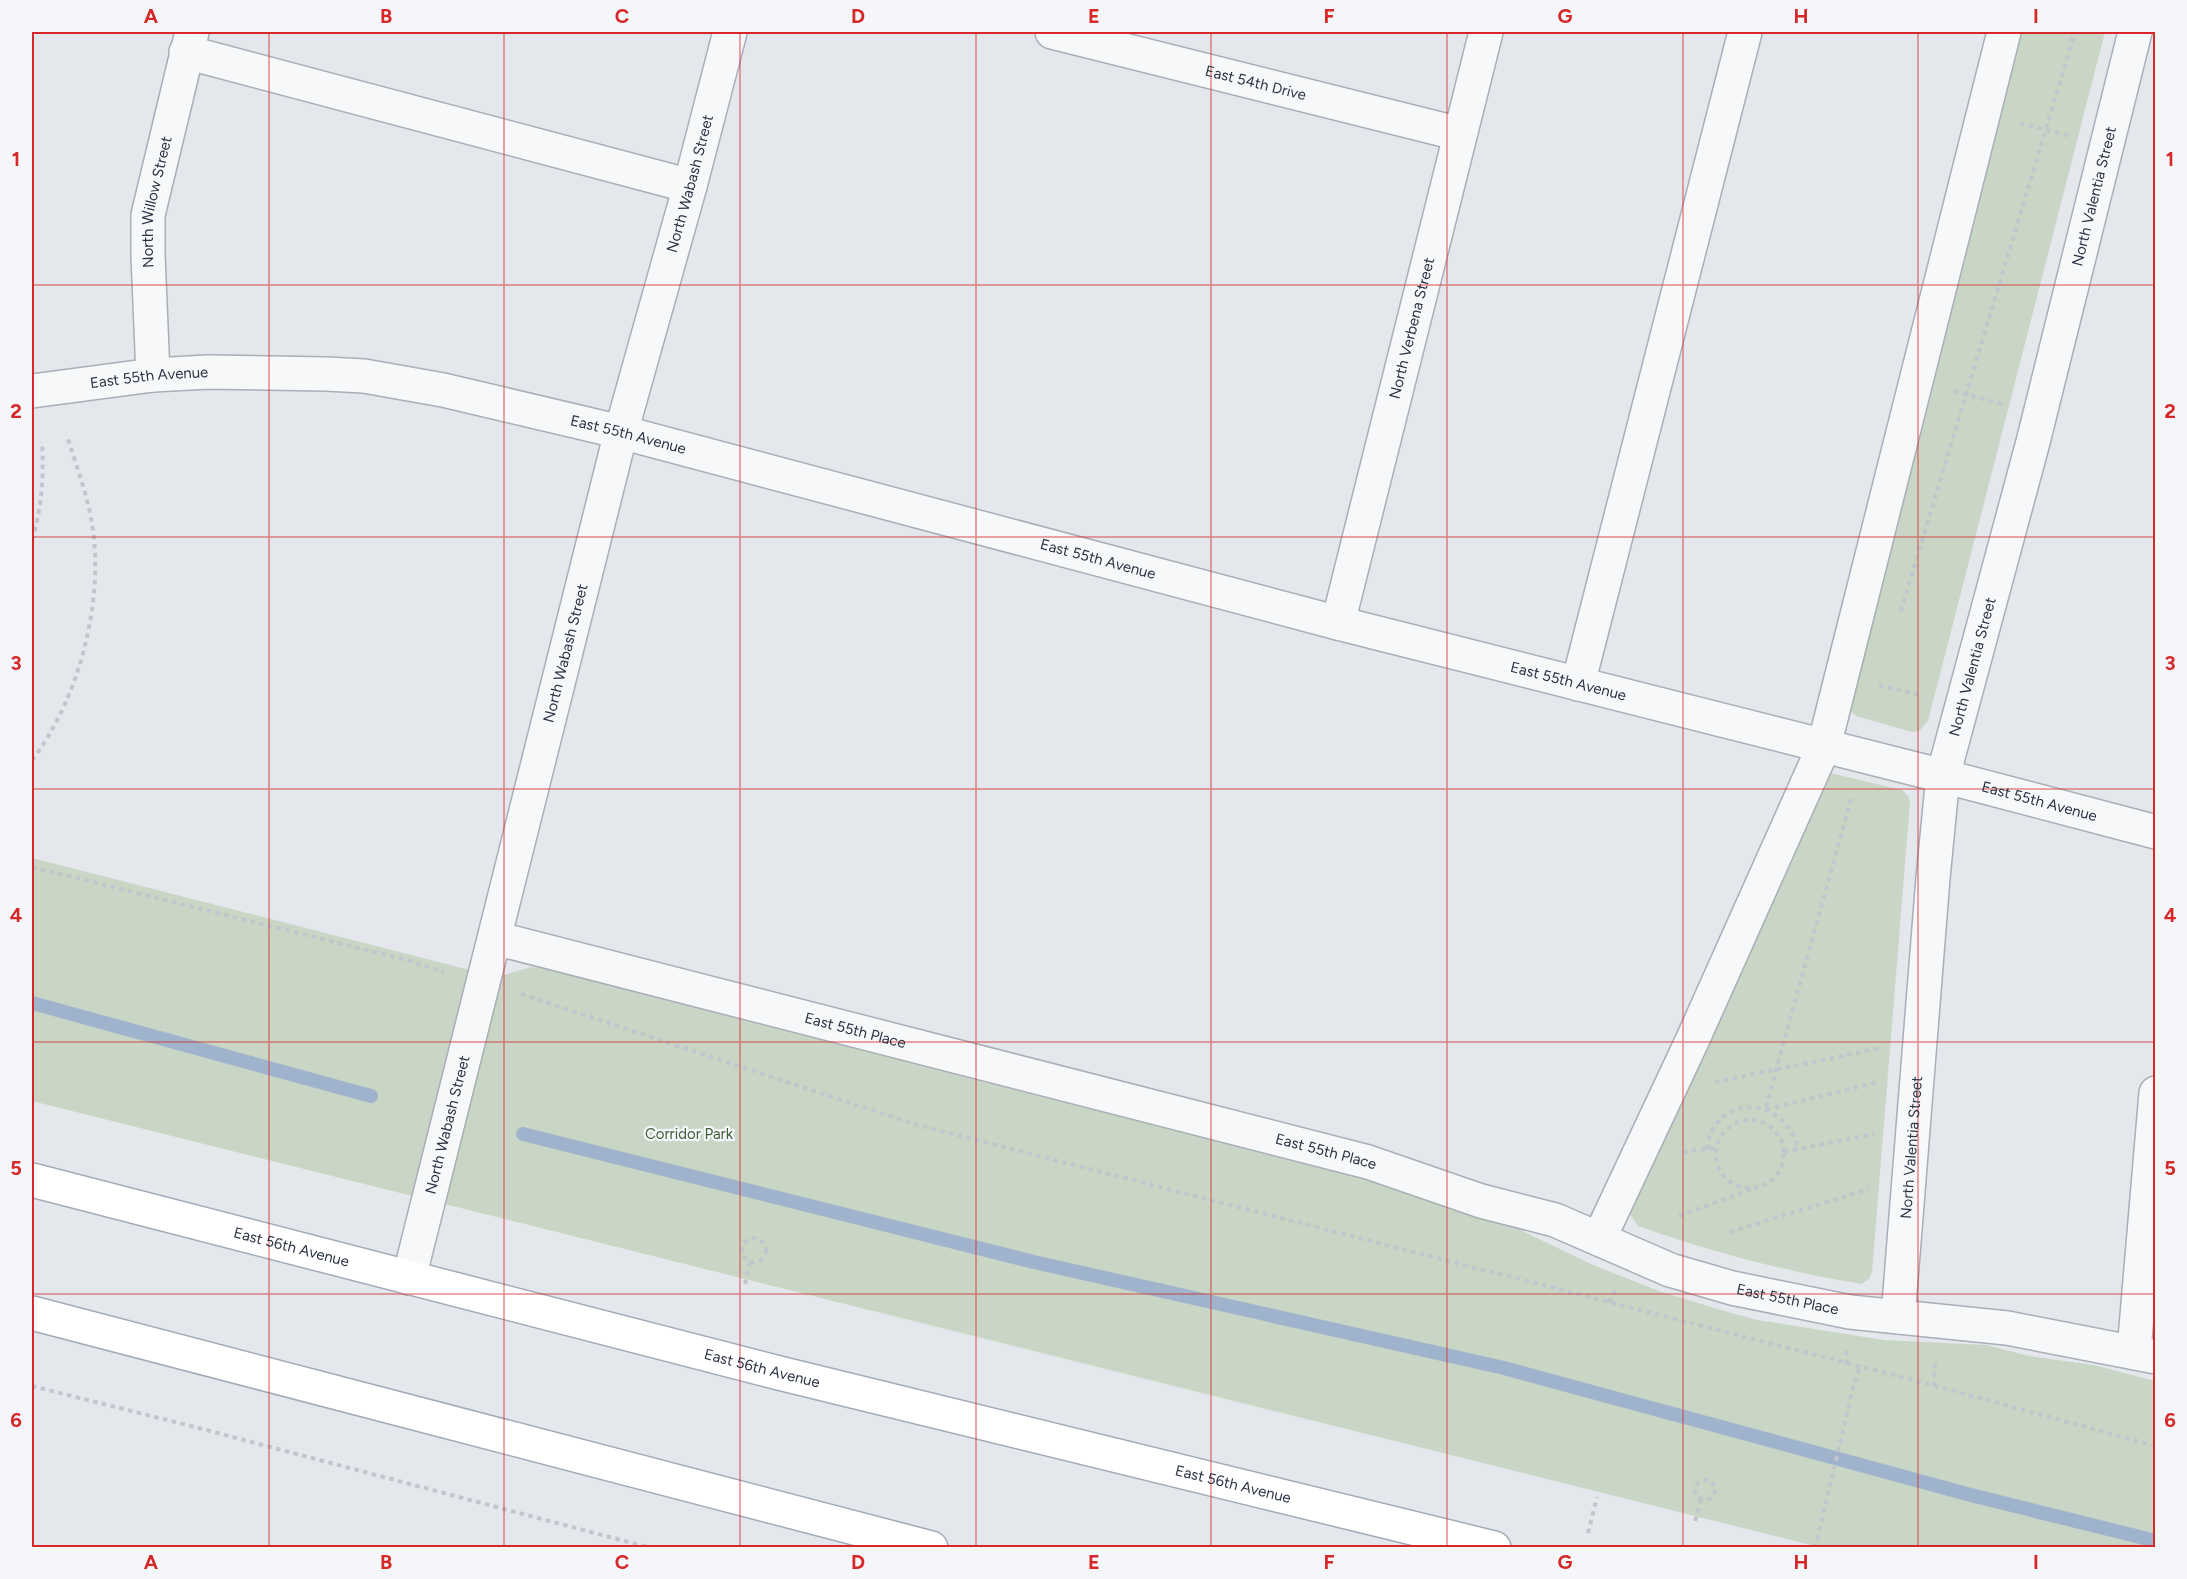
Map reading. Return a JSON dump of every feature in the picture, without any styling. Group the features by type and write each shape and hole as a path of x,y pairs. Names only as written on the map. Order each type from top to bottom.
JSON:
{"main road":[{"name":"East 56th Avenue","path":"32,1180 1059,1443 1494,1548"},
{"path":"32,1313 931,1548"}],"street":[{"name":"North Wabash Street","path":"409,1278 621,432 690,186 730,32"},
{"name":"East 54th Drive","path":"1052,32 1460,134"},
{"name":"North Verbena Street","path":"1338,623 1486,32"},
{"path":"1578,684 1745,32"},
{"path":"1599,1239 1692,1041 1824,746 2004,32"},
{"name":"North Valentia Street","path":"1898,1317 1933,878 1944,776 2033,442 2135,32"},
{"path":"189,42 690,186"},
{"name":"North Willow Street","path":"153,375 148,215 189,42"},
{"name":"East 55th Avenue","path":"32,391 153,375 208,372 364,376 443,390 621,432 1338,623 2156,832"},
{"name":"East 55th Place","path":"495,938 1368,1162 1482,1201 1555,1220 1670,1270 1732,1288 1850,1312 2007,1328 2145,1354"},
{"path":"2145,1354 2156,1093"}],"path":[{"path":"1899,618 2075,32"},
{"path":"2014,121 2071,136"},
{"path":"1946,389 2003,404"},
{"path":"32,760 49,734 74,681 88,631 93,596 95,560 91,518 68,439"},
{"path":"32,540 41,505 43,486 42,442"},
{"path":"1869,682 1927,697"},
{"path":"1877,692 1879,685"},
{"path":"1765,1110 1851,799"},
{"path":"32,867 407,960 444,972"},
{"path":"519,993 914,1124 1934,1386 2156,1446"},
{"path":"1713,1082 1885,1047"},
{"path":"1765,1110 1882,1081"},
{"path":"1707,1149 1711,1131 1725,1115 1750,1107 1770,1111 1788,1124 1794,1132 1798,1149"},
{"path":"1679,1216 1755,1188 1765,1184 1774,1178 1780,1168 1784,1152 1783,1145 1778,1134 1770,1126 1759,1120 1748,1119 1726,1128 1715,1148 1716,1159 1725,1178 1745,1187 1755,1188"},
{"path":"1784,1152 1878,1133"},
{"path":"1674,1153 1715,1148"},
{"path":"1730,1232 1872,1188"},
{"path":"756,1238 765,1245 766,1253 762,1260 750,1262 744,1257 743,1246 748,1240 756,1238"},
{"path":"745,1284 750,1262"},
{"path":"1934,1386 1935,1354"},
{"path":"1815,1548 1860,1367"},
{"path":"32,1386 651,1548"},
{"path":"1703,1480 1710,1481 1715,1493 1711,1499 1701,1500 1695,1492 1695,1486 1703,1480"},
{"path":"1588,1533 1597,1497"},
{"path":"1695,1521 1701,1500"}],"green space":[{"path":"2021,32 2105,32 1928,721 1919,731 1912,732 1856,716 1849,709"},
{"path":"1830,773 1902,790 1910,802 1872,1272 1869,1279 1861,1284 1776,1267 1693,1244 1638,1226 1630,1214 1825,777"},
{"name":"Corridor Park","path":"32,858 497,977 531,967 554,970 1344,1173 1506,1223 1593,1265 1659,1291 1757,1320 1884,1340 1986,1345 2029,1356 2094,1365 2155,1381 2155,1547 1819,1547 32,1101"}],"waterway":[{"path":"32,1003 371,1096"},
{"path":"523,1134 1034,1262 1504,1368 1967,1494 2156,1541"}]}
